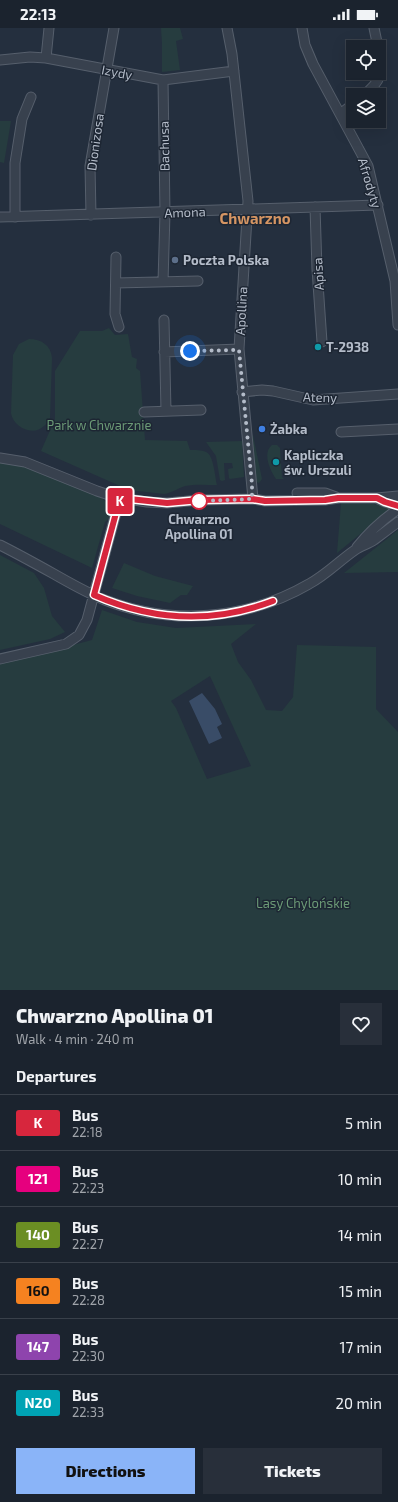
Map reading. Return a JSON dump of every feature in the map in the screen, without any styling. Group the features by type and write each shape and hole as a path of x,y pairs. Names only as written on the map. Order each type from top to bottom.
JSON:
{"street":[{"path":"46,58 49,28"},
{"name":"Dionizosa","path":"91,215 90,166 114,28"},
{"name":"Apollina","path":"228,28 234,71 248,210 239,350 252,499"},
{"name":"Afrodyty","path":"302,28 305,45 312,64 368,166 395,281 398,325"},
{"path":"374,28 377,40"},
{"name":"Izydy","path":"0,60 30,57 46,58 163,80 234,71"},
{"name":"Bachusa","path":"163,80 165,212 163,282"},
{"path":"372,88 378,80"},
{"path":"15,217 15,163 22,119 31,98"},
{"path":"340,114 346,109"},
{"name":"Amona","path":"0,217 378,205"},
{"name":"Apisa","path":"315,207 317,269 322,342"},
{"path":"116,257 115,314 119,326"},
{"path":"116,283 198,281"},
{"path":"164,320 166,411"},
{"path":"164,352 239,350"},
{"name":"Ateny","path":"242,392 262,390 273,391 314,400 398,394"},
{"path":"144,412 201,410"},
{"path":"341,432 398,429"},
{"path":"0,458 25,462 97,491 120,498 167,503 200,500 325,500 338,498 377,498 398,496"},
{"path":"0,659 66,644 79,635 84,627 94,595 120,498"},
{"path":"377,498 398,506"},
{"path":"355,550 367,534 398,509"},
{"path":"0,545 94,595 125,608 158,615 200,616 234,612 265,604 288,595 308,585 329,571 355,550 374,540 398,522"}],"green space":[{"path":"161,28 180,28 183,39 176,41 180,70 162,72"},
{"path":"0,121 11,121 4,163 0,162"},
{"name":"Park w Chwarznie","path":"109,328 115,335 128,334 132,357 137,359 136,368 140,371 145,440 187,441 190,450 200,450 206,452 211,457 217,485 185,486 170,493 164,494 129,490 41,451 55,419 55,371 80,331 102,331"},
{"path":"29,339 38,340 45,344 50,350 52,358 50,418 45,425 34,431 24,429 19,426 15,422 11,413 13,355 19,344"},
{"path":"253,435 262,479 259,483 254,481 250,437"},
{"path":"242,441 244,477 230,479 228,469 233,468 232,463 224,463 225,480 220,480 216,456 206,442"},
{"path":"272,445 277,445 280,448 282,477 284,479 276,479 269,466 267,457 269,448"},
{"path":"0,462 28,466 101,497 111,507 110,518 105,522 92,568 0,524"},
{"path":"341,503 374,504 392,508 337,553"},
{"path":"398,530 398,572 344,573"},
{"path":"0,555 34,573 44,588 52,616 65,632 50,639 0,650"},
{"path":"124,563 155,576 193,586 187,595 181,595 170,603 137,596 112,588"},
{"name":"Lasy Chylońskie","path":"102,610 137,622 176,628 256,624 231,644 238,662 251,680 266,710 282,711 293,697 297,645 376,647 376,709 398,732 398,990 0,990 0,664 92,640","holes":["210,676 251,766 207,779 176,708 171,701"]}],"water":[{"path":"202,693 215,709 222,724 217,727 222,738 209,744 189,701"}],"bus line":[{"name":"K","path":"273,601 218,615 172,616 158,615 125,608 94,595 120,498 146,502 167,503 200,500 252,499 265,501 377,498 398,506"}],"place":[{"name":"Poczta Polska","path":"175,260"},
{"name":"T-2938","path":"318,347"},
{"name":"Żabka","path":"262,429"},
{"name":"Kapliczka św. Urszuli","path":"276,462"},
{"name":"Chwarzno Apollina 01","path":"199,501"}],"district":[{"name":"Chwarzno","path":"255,219"}],"route":[{"path":"190,351 239,350 252,484 252,499 199,501"}]}
